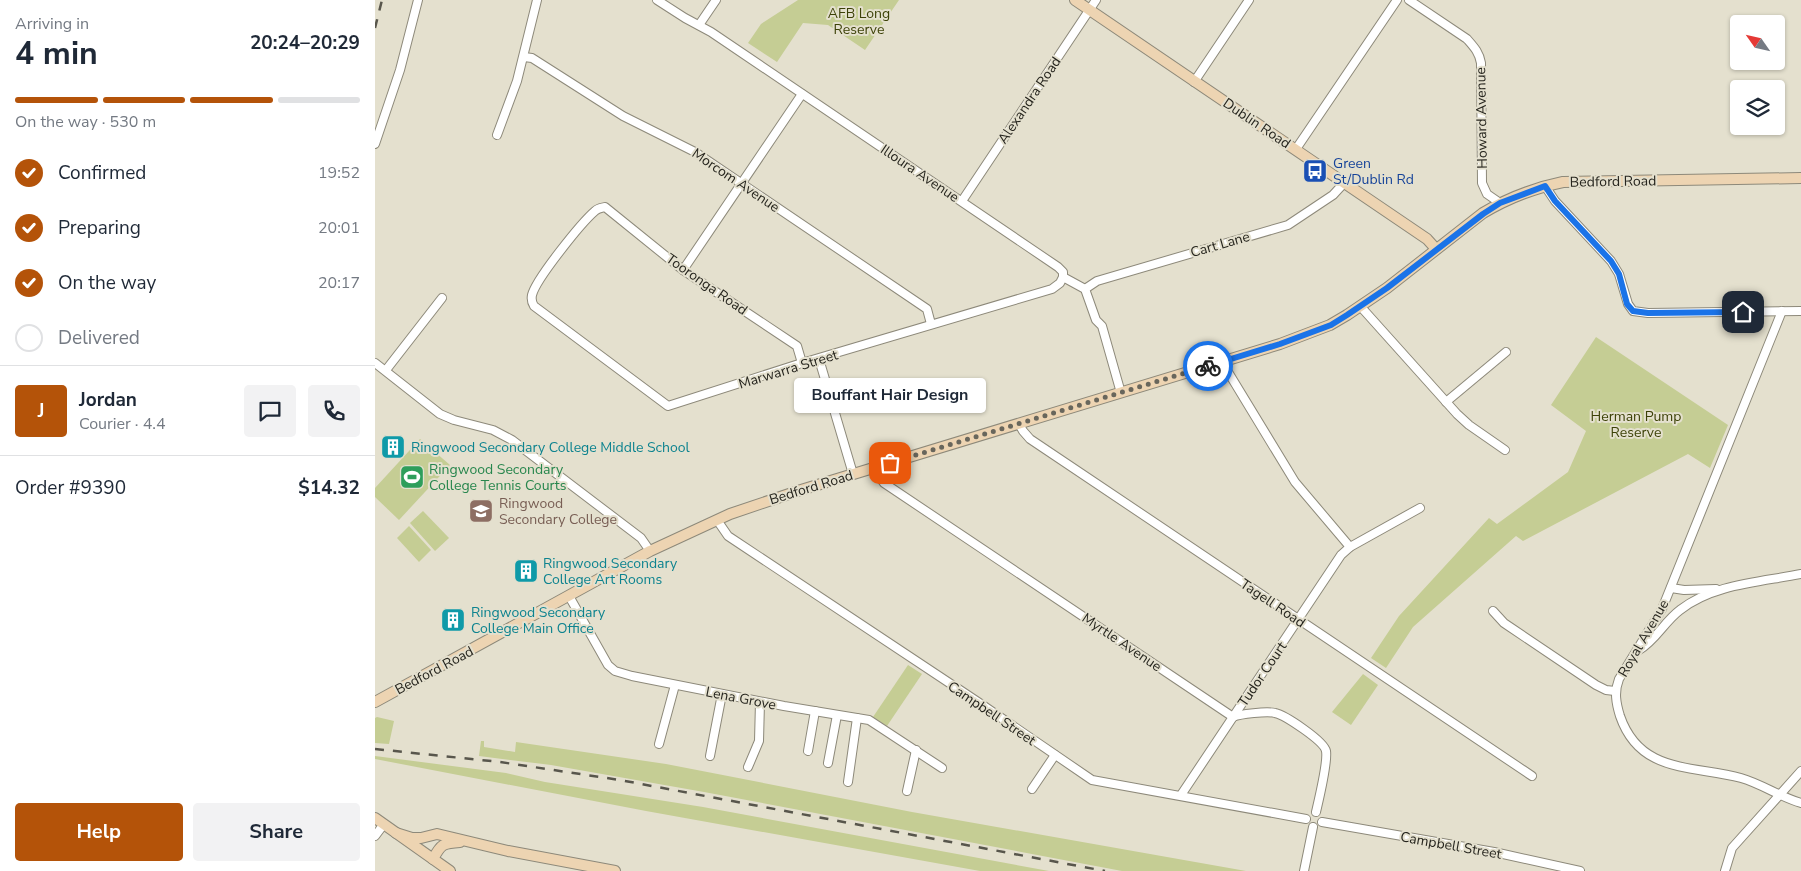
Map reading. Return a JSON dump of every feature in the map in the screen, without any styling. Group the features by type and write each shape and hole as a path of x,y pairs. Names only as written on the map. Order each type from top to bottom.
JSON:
{"main road":[{"name":"Dublin Road","path":"1075,0 1345,182 1427,239 1436,249"},
{"name":"Bedford Road","path":"375,702 650,551 761,502 1280,344 1331,325 1361,307 1483,214 1500,203 1545,186 1563,182 1593,181 1801,178"},
{"path":"379,821 450,871"},
{"path":"396,833 412,838 437,834 615,871"},
{"path":"433,859 441,845 465,841"}],"street":[{"path":"375,144 400,70 418,0"},
{"path":"497,135 517,81 537,0"},
{"name":"Illoura Avenue","path":"657,0 699,25 962,201 1058,267 1063,272 1063,277 1085,289"},
{"path":"699,25 715,0"},
{"name":"Alexandra Road","path":"962,201 1096,0"},
{"path":"1194,82 1249,0"},
{"path":"1296,149 1397,0"},
{"name":"Howard Avenue","path":"1409,0 1467,39 1479,54 1481,62 1482,183 1487,194 1500,203"},
{"name":"Morcom Avenue","path":"524,57 532,58 623,116 695,152 927,309 931,324"},
{"path":"683,270 802,94"},
{"name":"Cart Lane","path":"1085,289 1097,281 1288,224 1333,195 1345,182"},
{"path":"1545,186 1555,201 1611,261 1619,274 1627,304 1633,311 1648,313 1801,311"},
{"name":"Tooronga Road","path":"534,306 531,301 532,295 551,264 595,210 605,207 683,270 797,346 802,363"},
{"name":"Marwarra Street","path":"534,306 668,406 802,363 1052,289 1060,283 1063,277"},
{"path":"1085,289 1096,320 1102,326 1121,393"},
{"path":"386,370 442,298"},
{"path":"1361,307 1469,425 1505,450"},
{"name":"Royal Avenue","path":"1782,311 1662,610 1619,679 1615,691 1619,710 1628,734 1640,749 1648,755 1681,767 1742,778 1801,803"},
{"path":"1446,402 1506,352"},
{"path":"819,359 853,474"},
{"path":"375,362 440,414 454,420 493,430 512,440 641,538 650,551"},
{"path":"1222,362 1295,482 1350,547"},
{"name":"Tagell Road","path":"1019,424 1030,439 1532,776"},
{"name":"Myrtle Avenue","path":"873,468 884,483 1233,717"},
{"name":"Tudor Court","path":"1181,795 1341,555 1350,547 1420,508"},
{"name":"Campbell Street","path":"717,520 728,536 1091,780 1307,818"},
{"path":"1671,588 1684,590 1723,589 1801,574"},
{"path":"1636,652 1647,645 1679,610 1697,599 1723,589"},
{"name":"Lena Grove","path":"569,596 608,665 615,671 761,702 869,720 941,768"},
{"path":"1493,611 1504,623 1596,685 1606,690 1615,691"},
{"path":"659,744 675,684"},
{"path":"710,756 722,694"},
{"path":"748,767 759,741 761,702"},
{"path":"808,751 815,712"},
{"path":"1233,717 1241,714 1275,713 1283,716 1322,744 1327,756 1316,812"},
{"path":"828,763 837,715"},
{"path":"848,782 857,718"},
{"path":"907,791 916,750"},
{"path":"1032,789 1055,755"},
{"path":"1725,871 1732,848 1801,771"},
{"path":"1316,812 1320,815 1322,822 1318,826 1313,827 1307,823 1307,818 1309,814 1316,812"},
{"path":"375,836 379,821"},
{"name":"Campbell Street","path":"1322,822 1494,852 1580,871"},
{"path":"1304,871 1313,827"}],"green space":[{"name":"AFB Long Reserve","path":"798,0 899,0 865,50 828,25 803,23 777,62 748,43 761,24"},
{"name":"Herman Pump Reserve","path":"1596,337 1728,425 1710,468 1688,454 1523,541 1516,536 1413,627 1386,668 1371,658 1399,616 1489,518 1497,524 1568,472 1586,431 1551,405"},
{"name":"Ringwood Secondary College Tennis Courts","path":"420,439 450,465 399,520 375,497 375,488"},
{"path":"423,511 449,538 435,551 410,523"},
{"path":"409,526 431,550 419,562 397,538"},
{"path":"908,665 922,674 887,726 873,717"},
{"path":"1363,674 1378,685 1351,725 1332,712"},
{"path":"375,718 394,721 389,744 375,743"},
{"path":"481,741 484,741 484,747 515,752 516,742 666,764 912,812 1246,871 1122,871 704,792 551,765 479,756"},
{"path":"375,756 506,773 545,782 703,807 1049,871 980,871 646,811 375,759"}],"railway":[{"path":"375,28 382,0"},
{"path":"375,749 500,762 620,780 1105,871"}],"way so far":[{"path":"890,463 1208,366"}],"place":[{"name":"Green St/Dublin Rd","path":"1315,171"},
{"name":"Ringwood Secondary College Middle School","path":"393,447"},
{"name":"Bouffant Hair Design","path":"890,463"},
{"name":"Ringwood Secondary College Tennis Courts","path":"412,477"},
{"name":"Ringwood Secondary College","path":"481,511"},
{"name":"Ringwood Secondary College Art Rooms","path":"526,571"},
{"name":"Ringwood Secondary College Main Office","path":"453,620"}],"route":[{"path":"1208,366 1280,344 1331,325 1387,288 1483,214 1500,203 1545,186 1555,201 1611,261 1619,274 1627,304 1633,311 1648,313 1743,312"}]}
